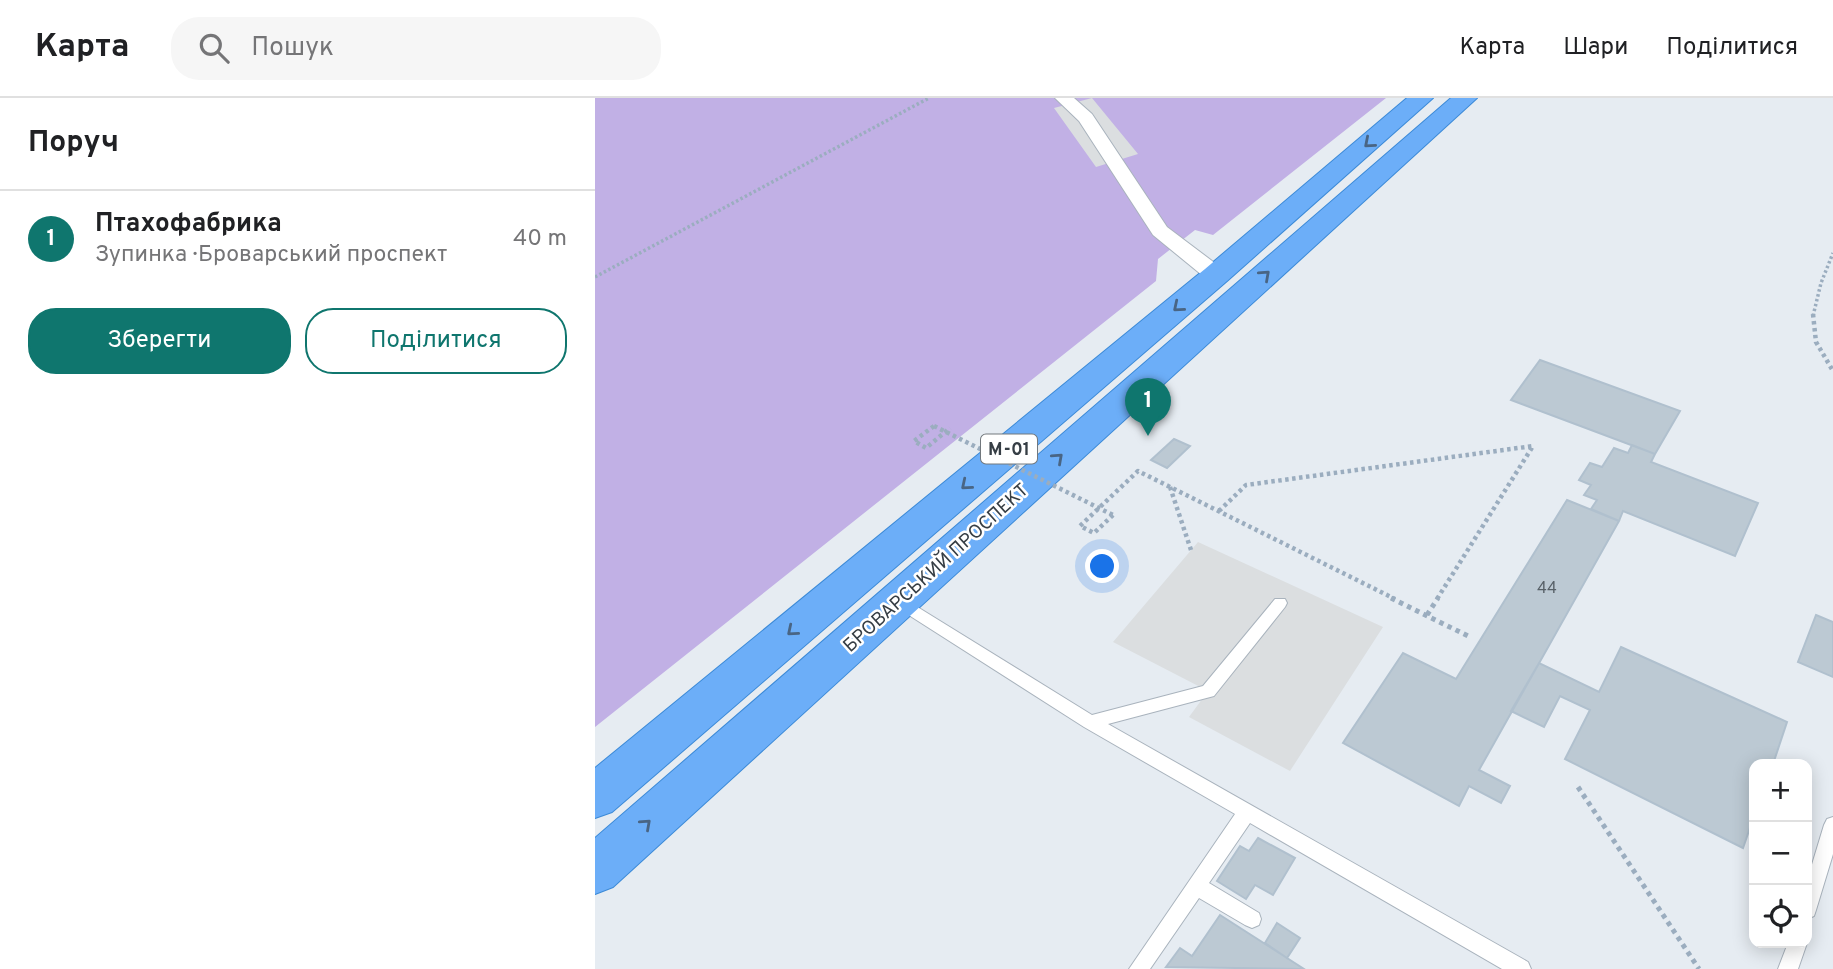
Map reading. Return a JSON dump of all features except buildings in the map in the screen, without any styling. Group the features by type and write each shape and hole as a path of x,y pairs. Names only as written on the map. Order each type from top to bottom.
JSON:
{"highway":[{"name":"БРОВАРСЬКИЙ ПРОСПЕКТ","path":"595,797 1216,275 1421,98"},
{"name":"БРОВАРСЬКИЙ ПРОСПЕКТ","path":"595,870 1465,98"}],"street":[{"path":"1064,98 1086,118 1160,232 1216,275"}],"lane":[{"path":"897,601 1090,722 1521,969"},
{"path":"1090,722 1208,691 1280,603"},
{"path":"1139,969 1247,812"},
{"path":"1812,894 1833,825"},
{"path":"1196,886 1252,919"},
{"path":"1788,969 1795,948"}],"path":[{"path":"595,277 929,98"},
{"path":"1833,253 1813,301 1813,327 1822,359 1833,370"},
{"path":"950,428 926,448 914,441 933,426 1112,515 1094,533 1080,526 1138,471 1470,637"},
{"path":"1219,511 1246,485 1533,446 1427,615"},
{"path":"1170,486 1191,550"},
{"path":"1578,787 1699,969"}],"shaded area":[{"path":"595,98 1386,98 1213,235 1195,230 1158,259 1156,281 595,727"},
{"path":"1092,98 1138,154 1096,167 1054,108"},
{"path":"1198,542 1383,627 1290,771 1189,717 1208,691 1113,642"}],"place":[{"name":"Птахофабрика","path":"1148,436"}]}
